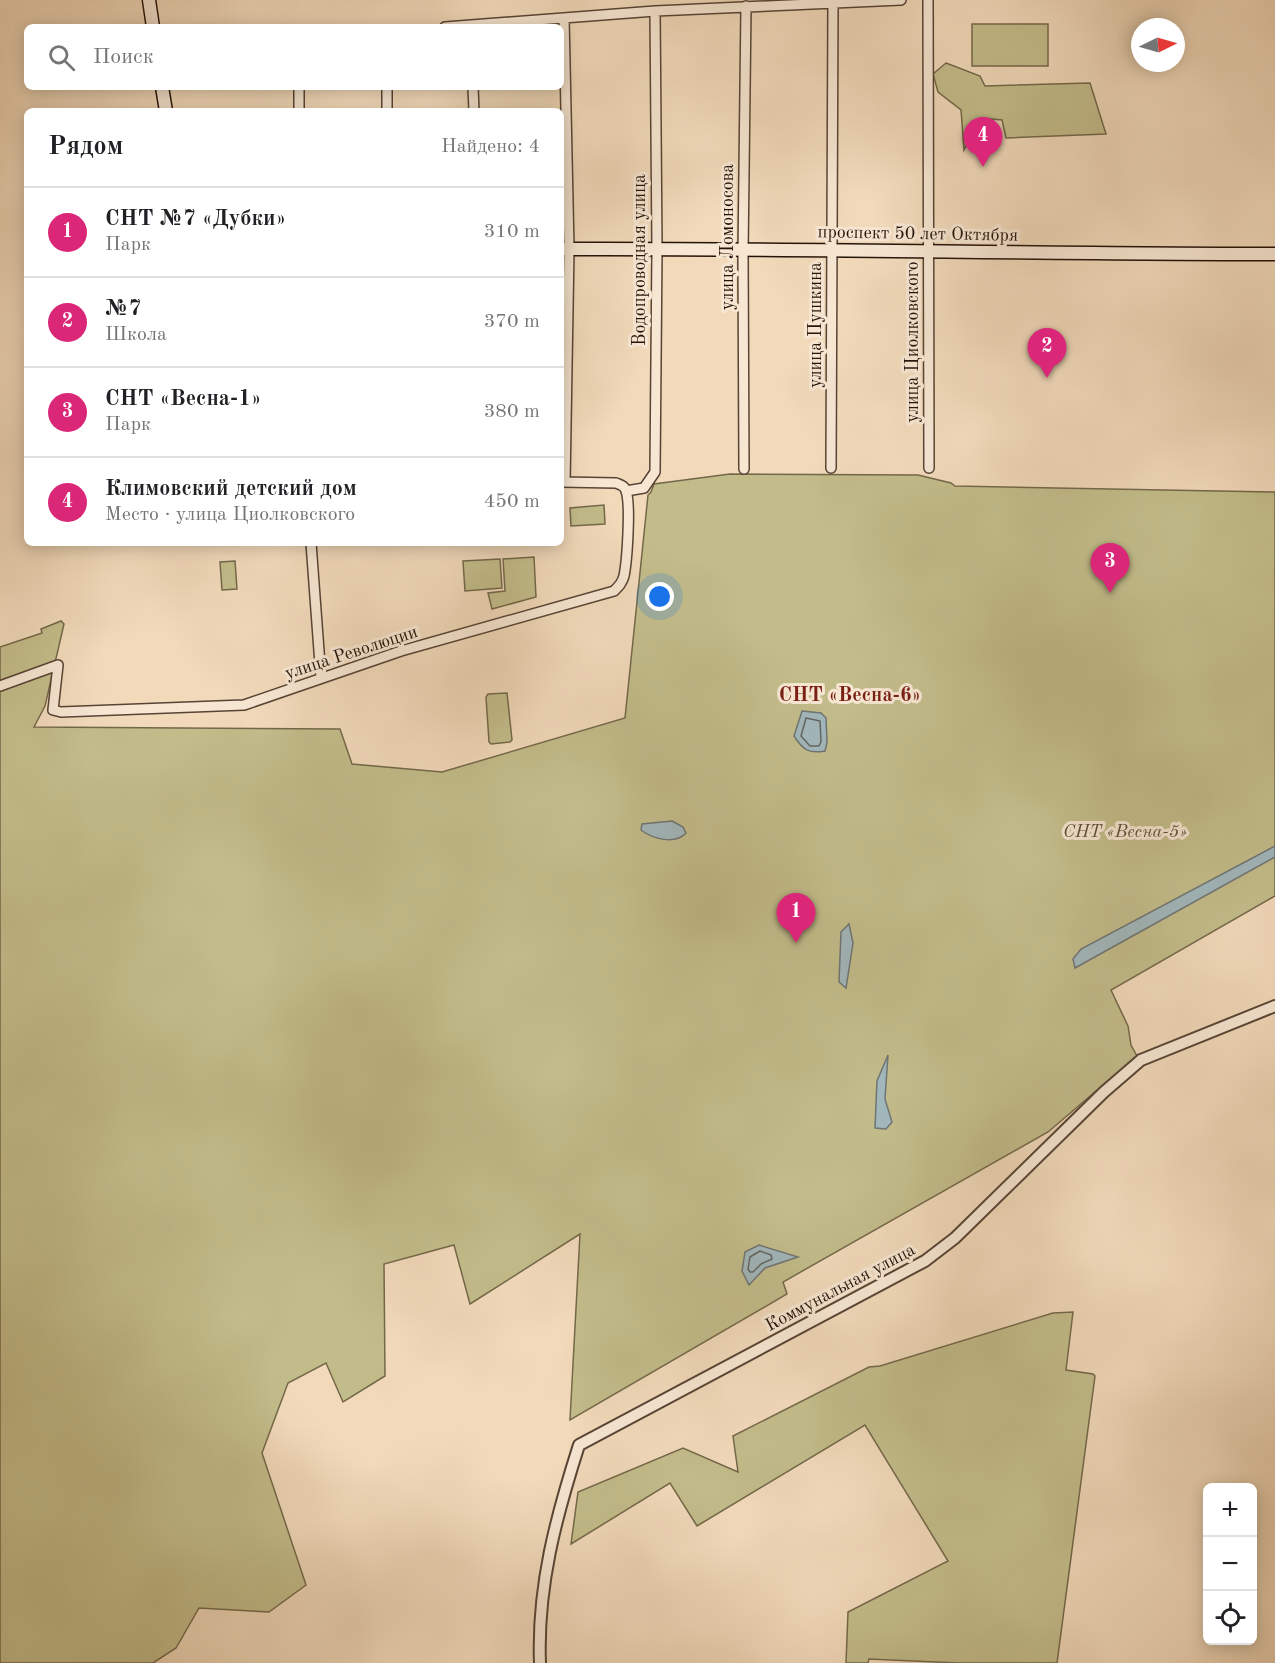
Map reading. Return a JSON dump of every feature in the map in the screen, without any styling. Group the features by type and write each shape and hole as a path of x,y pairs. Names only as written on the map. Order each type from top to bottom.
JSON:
{"main road":[{"path":"149,0 153,24"},
{"path":"162,90 166,108"},
{"name":"проспект 50 лет Октября","path":"565,249 832,249 1066,254 1275,254"}],"street":[{"path":"494,24 655,11 901,0"},
{"name":"улица Циолковского","path":"928,0 929,468"},
{"name":"улица Пушкина","path":"831,468 833,2"},
{"name":"улица Ломоносова","path":"744,469 743,249 746,6"},
{"name":"Водопроводная улица","path":"626,491 644,488 655,472 657,249 655,11"},
{"path":"564,18 564,366"},
{"path":"299,90 299,108"},
{"path":"387,90 387,108"},
{"path":"473,90 474,108"},
{"path":"564,482 616,483 623,486 626,491"},
{"name":"улица Революции","path":"0,686 58,665 52,710 61,712 244,705 402,651 614,591 624,578 628,503 626,491"},
{"path":"311,546 321,678"},
{"name":"Коммунальная улица","path":"540,1663 538,1637 549,1548 579,1445 925,1261 955,1238 1104,1092 1141,1060 1275,1006"}],"green space":[{"path":"972,24 1048,24 1048,66 972,66"},
{"path":"946,63 980,76 985,86 1090,83 1106,134 1006,138 1002,120 981,118 964,150 961,110 938,92 933,74"},
{"name":"СНТ «Весна-5»","path":"730,474 918,475 955,486 1275,492 1275,896 1111,990 1128,1026 1131,1045 1137,1056 1048,1132 783,1282 787,1294 570,1420 580,1234 470,1304 454,1245 384,1264 385,1376 343,1402 326,1363 288,1383 262,1453 306,1585 269,1612 199,1608 176,1648 153,1663 0,1663 0,647 42,633 41,629 61,621 64,624 45,706 34,727 340,729 352,764 442,772 625,718 648,495 654,484"},
{"path":"604,505 605,524 571,526 570,508"},
{"path":"534,557 536,597 492,609 488,593 505,591 503,559"},
{"path":"500,559 502,588 465,591 463,561"},
{"path":"235,561 237,589 222,590 220,562"},
{"path":"507,693 512,740 491,744 486,697 488,694"},
{"path":"1073,1312 1066,1370 1095,1376 1057,1663 958,1663 869,1659 868,1663 846,1663 848,1612 948,1561 865,1425 697,1526 670,1483 571,1544 578,1492 683,1448 738,1472 733,1436 869,1367 880,1366 1053,1313"}],"water":[{"path":"802,711 821,713 826,718 825,751 807,750 794,736"},
{"path":"672,821 683,827 686,833 670,840 652,836 641,830 642,824"},
{"path":"1275,846 1275,857 1075,968 1073,959 1081,949"},
{"path":"849,924 853,943 846,988 839,982 841,932"},
{"path":"888,1055 885,1099 892,1122 886,1129 875,1128 877,1081"},
{"path":"759,1245 798,1257 765,1268 749,1285 742,1271 745,1252"}],"place":[{"name":"Климовский детский дом","path":"983,167"},
{"name":"№7","path":"1047,378"},
{"name":"СНТ «Весна-1»","path":"1110,593"},
{"name":"СНТ №7 «Дубки»","path":"796,943"}],"district":[{"name":"СНТ «Весна-6»","path":"850,694"}]}
